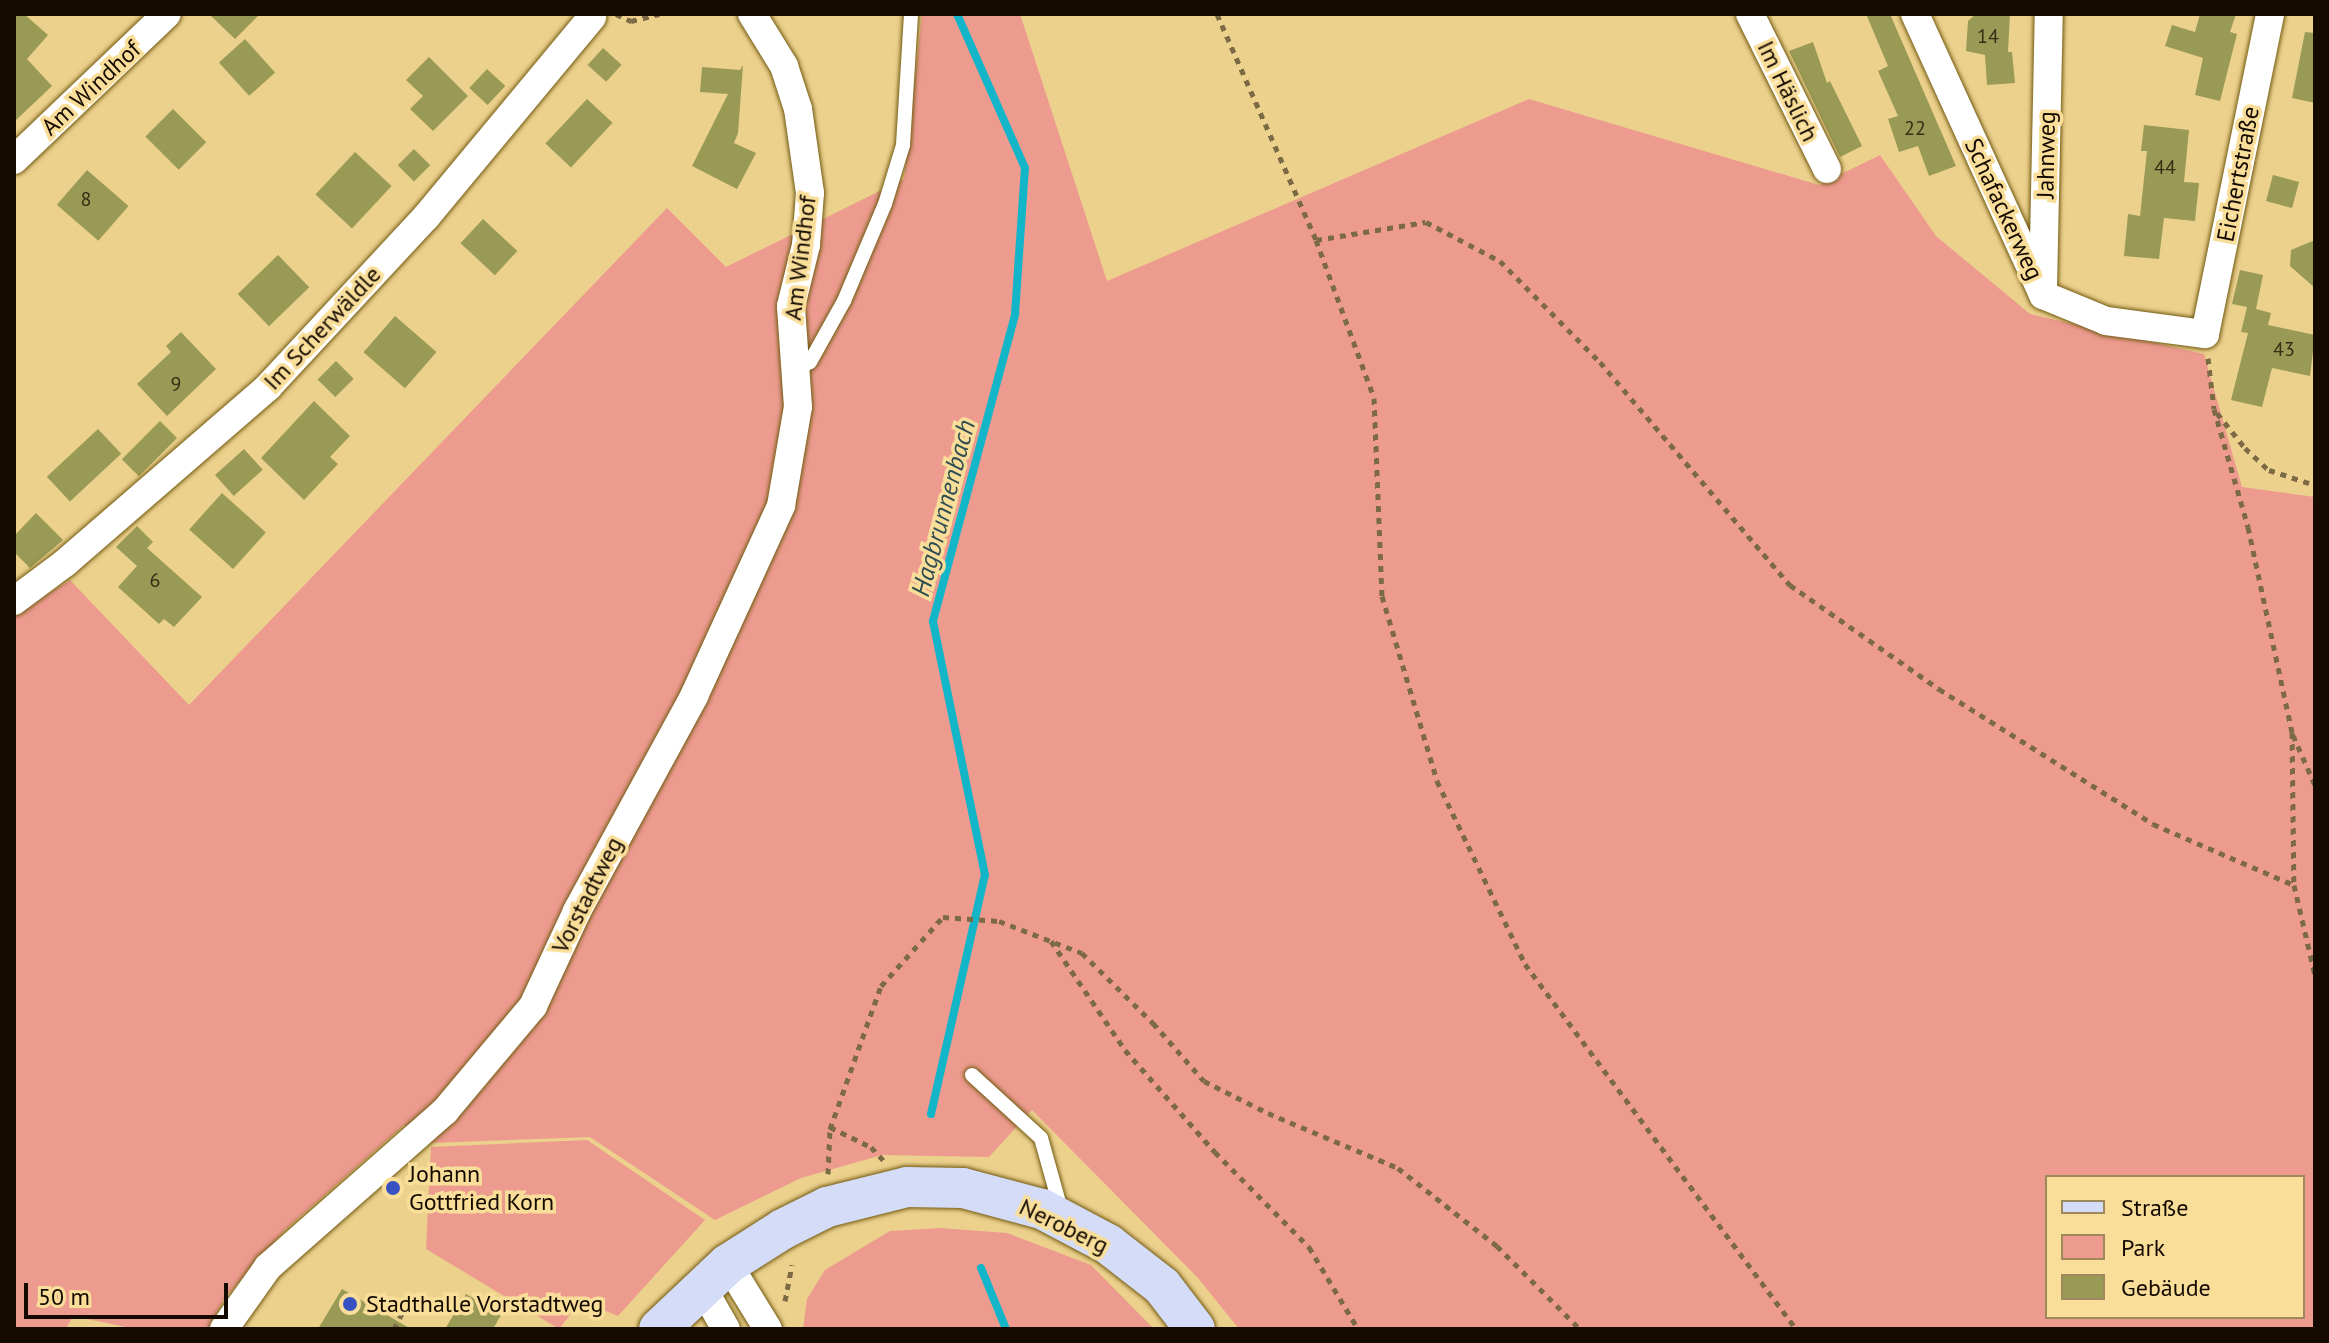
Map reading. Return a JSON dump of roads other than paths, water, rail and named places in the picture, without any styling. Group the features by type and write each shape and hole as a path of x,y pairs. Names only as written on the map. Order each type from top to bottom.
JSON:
{"street":[{"name":"Am Windhof","path":"14,160 167,14"},
{"name":"Am Windhof","path":"752,14 784,66 798,109 810,193 806,245 791,306 796,370"},
{"name":"Im Häslich","path":"1750,14 1827,169"},
{"name":"Schafackerweg","path":"1915,14 2043,295 2106,321 2205,334"},
{"name":"Jahnweg","path":"2043,295 2049,14"},
{"name":"Eichertstraße","path":"2205,334 2270,14"},
{"name":"Im Scherwäldle","path":"14,601 65,563 268,387 426,217 604,15"},
{"name":"Vorstadtweg","path":"224,1329 268,1267 445,1111 533,1006 577,911 694,696 781,506 798,407 796,370"},
{"name":"Neroberg","path":"659,1329 715,1275 783,1229 827,1207 907,1187 963,1188 1042,1209 1108,1244 1162,1286 1195,1329"},
{"path":"715,1275 726,1329"},
{"path":"715,1275 768,1329"}],"lane":[{"path":"796,370 810,362 844,301 885,204 903,145 911,14"},
{"path":"972,1075 1041,1138 1064,1221"}],"waterway":[{"name":"Hagbrunnenbach","path":"931,1114 985,875 933,621 1015,314 1025,168 957,14"},
{"name":"Hagbrunnenbach","path":"981,1268 1006,1329"}],"place":[{"name":"Johann Gottfried Korn","path":"393,1188"},
{"name":"Stadthalle Vorstadtweg","path":"350,1304"}]}
